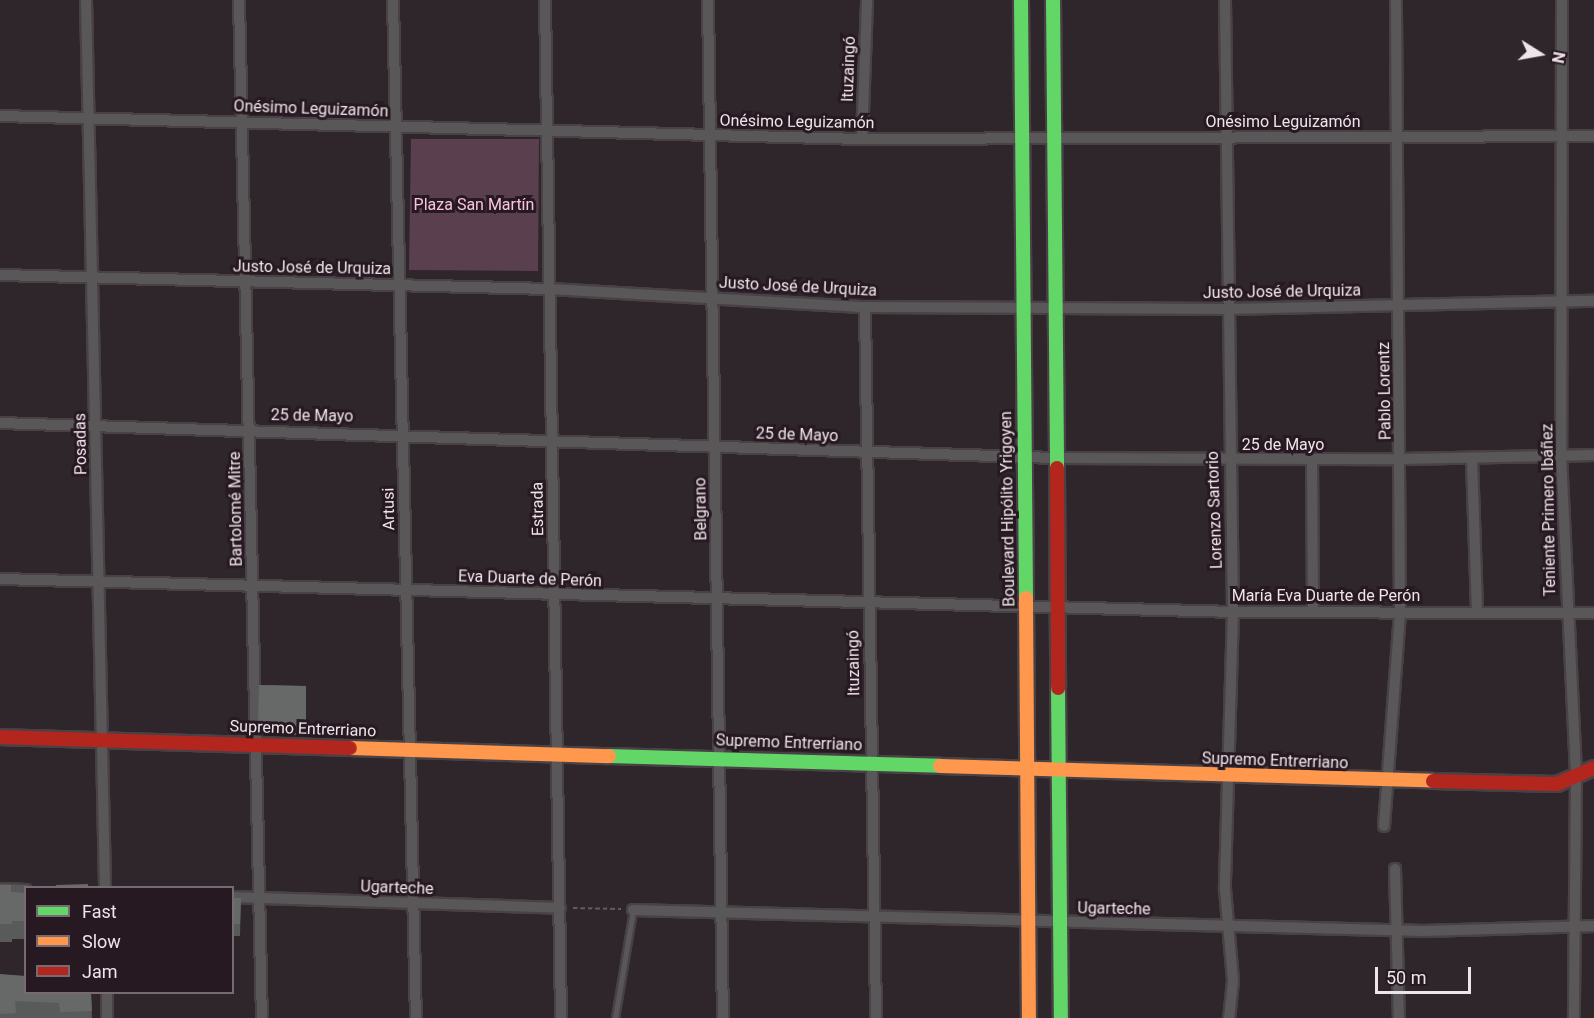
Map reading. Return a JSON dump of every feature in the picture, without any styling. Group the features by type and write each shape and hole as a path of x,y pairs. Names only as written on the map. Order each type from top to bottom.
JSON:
{"main road":[{"name":"Boulevard Hipólito Yrigoyen","path":"1022,0 1021,309 1029,1018"},
{"path":"1053,0 1058,309 1061,1018"},
{"name":"Supremo Entrerriano","path":"0,737 720,757 1387,781 1557,784 1594,768"}],"street":[{"name":"Posadas","path":"86,0 105,886"},
{"name":"Bartolomé Mitre","path":"239,0 262,1018"},
{"name":"Artusi","path":"393,0 416,1018"},
{"name":"Estrada","path":"545,0 561,1018"},
{"name":"Belgrano","path":"708,0 723,1018"},
{"name":"Ituzaingó","path":"862,139 867,0"},
{"name":"Lorenzo Sartorio","path":"1225,0 1228,460 1233,612 1225,889 1233,981 1229,1018"},
{"name":"Pablo Lorentz","path":"1384,826 1400,611 1402,459 1398,305 1396,0"},
{"name":"Teniente Primero Ibáñez","path":"1562,0 1562,455 1566,610 1576,777 1574,1018"},
{"name":"Onésimo Leguizamón","path":"0,116 862,139 1594,136"},
{"name":"Justo José de Urquiza","path":"0,275 550,289 865,307 1228,309 1594,301"},
{"name":"Ituzaingó","path":"865,307 867,602 876,1018"},
{"name":"25 de Mayo","path":"0,423 403,433 715,448 1057,458 1472,459 1594,455"},
{"path":"1312,459 1313,612"},
{"path":"1472,459 1477,610"},
{"name":"Eva Duarte de Perón","path":"0,579 1058,607"},
{"name":"María Eva Duarte de Perón","path":"1058,607 1233,612 1566,610 1594,613"},
{"path":"1395,868 1399,1018"},
{"path":"0,889 24,890"},
{"name":"Ugarteche","path":"234,897 560,908"},
{"name":"Ugarteche","path":"633,910 1397,930 1594,926"},
{"path":"107,994 108,1018"}],"lane":[{"path":"615,1018 633,910"}],"path":[{"path":"560,908 633,910"}],"green space":[{"name":"Plaza San Martín","path":"411,139 539,139 538,271 409,270"}],"building":[{"path":"259,685 306,686 306,726 258,726"},
{"path":"88,884 88,886 56,886"},
{"path":"0,885 11,885 11,892 24,893 24,921 0,924"},
{"path":"234,898 241,898 240,924 234,924"},
{"path":"0,974 24,976 24,994 91,994 92,1011 60,1012 59,1003 15,1001 16,1013 0,1014"}],"traffic: fast":[{"path":"1021,0 1026,598"},
{"path":"1053,0 1057,468"},
{"path":"1058,688 1061,1018"},
{"path":"609,756 940,766"}],"traffic: slow":[{"path":"1026,598 1029,1018"},
{"path":"350,748 609,756"},
{"path":"940,766 1433,781"}],"traffic: jam":[{"path":"1057,468 1058,688"},
{"path":"0,737 350,748"},
{"path":"1433,781 1557,784 1594,768"}]}
